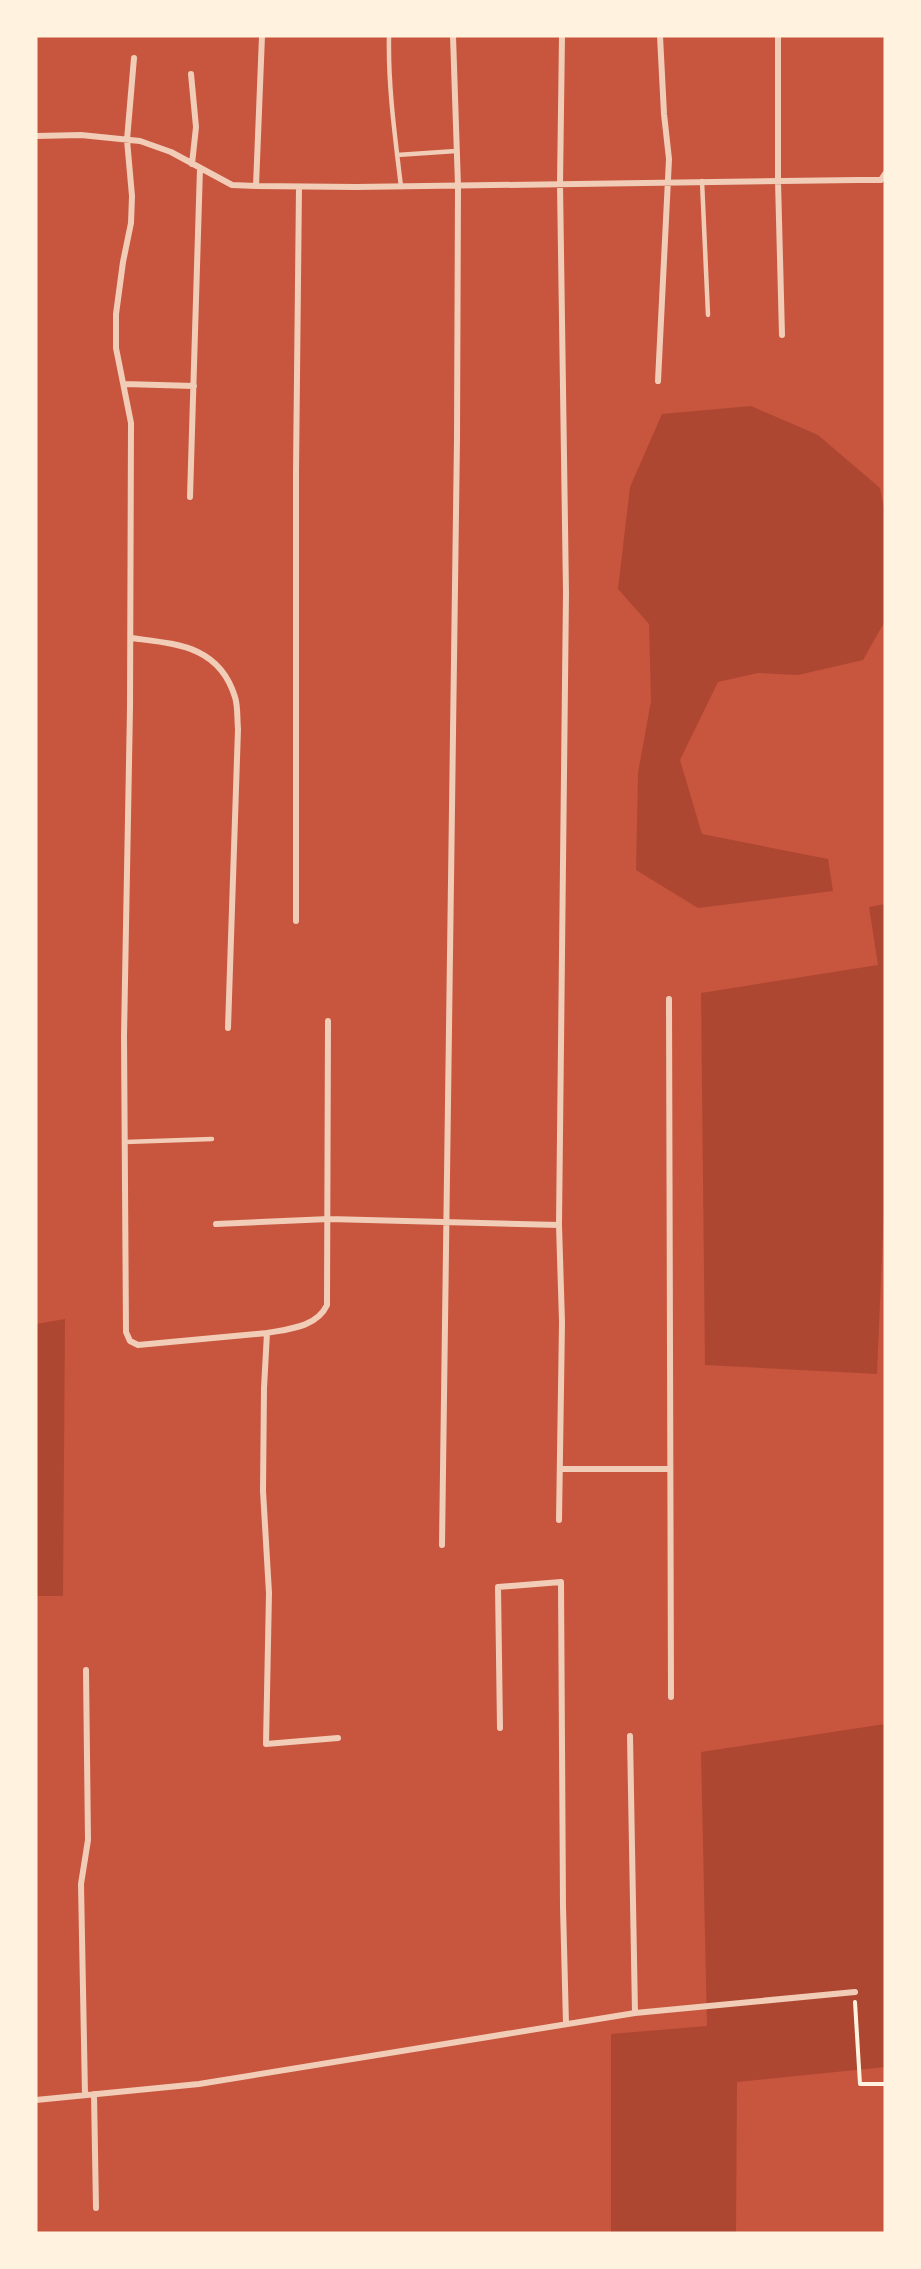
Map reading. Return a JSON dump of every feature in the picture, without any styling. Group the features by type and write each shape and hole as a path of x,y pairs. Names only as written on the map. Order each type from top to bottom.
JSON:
{"street":[{"path":"256,186 262,36"},
{"path":"442,1545 457,439 458,186 453,36"},
{"path":"559,1520 562,1322 559,1225 566,594 560,184 562,36"},
{"path":"658,381 669,159 660,36"},
{"path":"778,36 778,181 782,335"},
{"path":"134,57 127,140 132,196 131,223 116,314 116,348 131,423 131,638 124,1036 126,1332 130,1341 138,1345 267,1333 315,1321 322,1315 327,1305 329,1219 328,1021"},
{"path":"191,74 196,127 192,164"},
{"path":"36,136 81,135 140,141 171,152 232,184 256,186 401,187 884,180"},
{"path":"190,497 200,168"},
{"path":"296,921 296,471 299,187"},
{"path":"124,384 194,386"},
{"path":"131,638 183,644 211,659 226,675 236,698 238,729 228,1028"},
{"path":"669,999 671,1697"},
{"path":"216,1224 329,1219 559,1225"},
{"path":"267,1333 263,1491 269,1593 266,1744 338,1738"},
{"path":"560,1469 670,1469"},
{"path":"500,1728 498,1587 561,1582 563,1907 567,2024"},
{"path":"85,2095 81,1884 88,1840 86,1670"},
{"path":"630,1736 635,2013"},
{"path":"36,2100 199,2084 635,2013 855,1992"},
{"path":"94,2094 96,2208"}],"lane":[{"path":"389,36 388,67 401,187"},
{"path":"397,155 456,151"},
{"path":"702,181 708,315"},
{"path":"125,1142 212,1139"}],"path":[{"path":"855,1992 860,2085 885,2084"}],"shaded area":[{"path":"751,406 818,435 880,488 885,514 885,621 863,660 798,675 758,673 718,682 680,760 702,834 828,859 833,891 698,908 636,870 638,773 651,701 649,624 618,589 630,487 662,414"},
{"path":"885,904 885,1186 877,1374 705,1365 701,993 878,965 869,907"},
{"path":"65,1319 63,1596 36,1596 36,1324"},
{"path":"885,1724 885,2067 737,2082 736,2233 611,2233 611,2034 707,2026 701,1752"}]}
